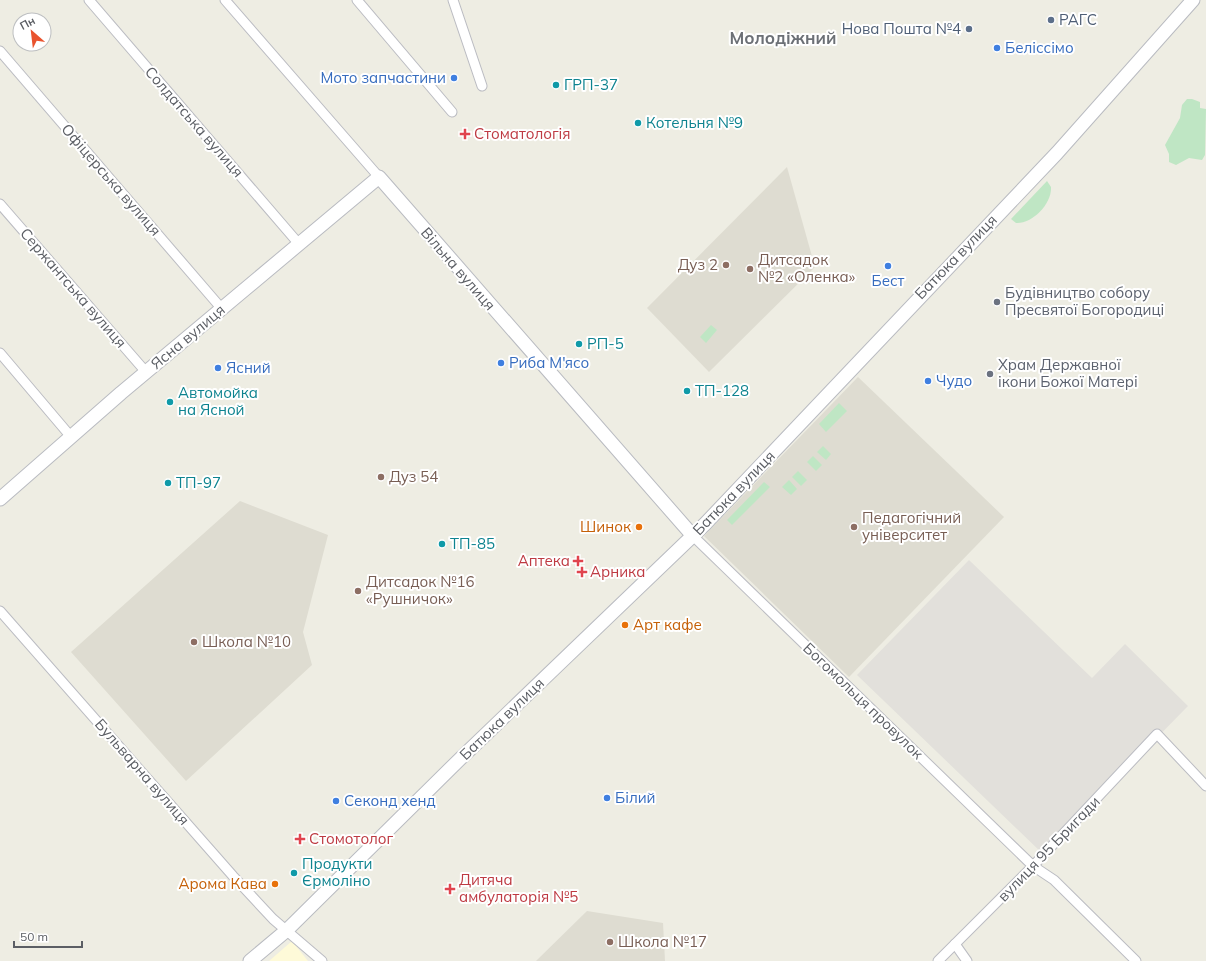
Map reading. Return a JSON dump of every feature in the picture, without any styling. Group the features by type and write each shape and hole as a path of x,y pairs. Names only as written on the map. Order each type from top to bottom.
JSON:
{"street":[{"name":"Солдатська вулиця","path":"89,0 299,244"},
{"name":"Вільна вулиця","path":"225,0 692,536"},
{"path":"357,0 452,112"},
{"path":"453,0 482,86"},
{"name":"Батюка вулиця","path":"250,961 287,930 471,748 692,536 1056,153 1193,0"},
{"name":"Офіцерська вулиця","path":"0,52 222,309"},
{"name":"Ясна вулиця","path":"0,499 72,438 146,372 379,177"},
{"name":"Сержантська вулиця","path":"0,204 146,372"},
{"path":"0,353 72,438"},
{"name":"Богомольця провулок","path":"692,536 1033,866 1054,880 1136,961"},
{"name":"Бульварна вулиця","path":"0,611 233,876 273,919 322,961"},
{"name":"вулиця 95 Бригади","path":"938,961 1033,866 1157,734 1206,786"},
{"path":"955,944 967,961"}],"shaded area":[{"name":"Дитсадок №2 «Оленка»","path":"787,167 815,267 709,372 647,308"},
{"name":"Педагогічний університет","path":"858,377 1004,517 849,677 704,536"},
{"name":"Школа №10","path":"240,501 328,535 303,632 312,665 186,781 71,652"},
{"path":"969,560 1092,678 1125,644 1188,706 1043,854 857,675"},
{"name":"Школа №17","path":"587,911 663,923 665,961 536,961"},
{"path":"292,941 308,961 269,961"}],"green space":[{"path":"1187,99 1200,102 1200,108 1206,109 1205,155 1202,160 1189,158 1176,165 1169,162 1169,154 1165,145 1180,118 1182,105"},
{"path":"1047,181 1051,187 1050,193 1045,206 1040,212 1034,217 1022,222 1016,223 1011,219"},
{"path":"711,325 717,330 706,343 700,337"},
{"path":"839,403 847,411 826,432 819,424"},
{"path":"823,446 831,454 826,460 817,452"},
{"path":"813,456 822,465 816,471 807,462"},
{"path":"798,471 807,480 801,486 792,477"},
{"path":"789,480 797,489 791,495 782,487"},
{"path":"764,482 770,487 732,525 727,520"}],"place":[{"name":"РАГС","path":"1051,20"},
{"name":"Нова Пошта №4","path":"969,29"},
{"name":"Беліссімо","path":"997,48"},
{"name":"Мото запчастини","path":"454,78"},
{"name":"ГРП-37","path":"556,85"},
{"name":"Котельня №9","path":"638,123"},
{"name":"Стоматологія","path":"465,134"},
{"name":"Дуз 2","path":"726,265"},
{"name":"Бест","path":"888,266"},
{"name":"Дитсадок №2 «Оленка»","path":"750,269"},
{"name":"Будівництво собору Пресвятої Богородиці","path":"997,302"},
{"name":"РП-5","path":"579,344"},
{"name":"Риба М'ясо","path":"501,363"},
{"name":"Ясний","path":"218,368"},
{"name":"Храм Державної ікони Божої Матері","path":"990,374"},
{"name":"Чудо","path":"928,381"},
{"name":"ТП-128","path":"687,391"},
{"name":"Автомойка на Ясной","path":"170,402"},
{"name":"Дуз 54","path":"381,477"},
{"name":"ТП-97","path":"168,483"},
{"name":"Шинок","path":"639,527"},
{"name":"Педагогічний університет","path":"854,527"},
{"name":"ТП-85","path":"442,544"},
{"name":"Аптека","path":"578,561"},
{"name":"Арника","path":"582,572"},
{"name":"Дитсадок №16 «Рушничок»","path":"358,591"},
{"name":"Арт кафе","path":"625,625"},
{"name":"Школа №10","path":"194,642"},
{"name":"Білий","path":"607,798"},
{"name":"Секонд хенд","path":"336,801"},
{"name":"Стомотолог","path":"300,839"},
{"name":"Продукти Єрмоліно","path":"294,873"},
{"name":"Арома Кава","path":"275,884"},
{"name":"Дитяча амбулаторія №5","path":"450,889"},
{"name":"Школа №17","path":"610,942"}],"district":[{"name":"Молодіжний","path":"783,38"}]}
